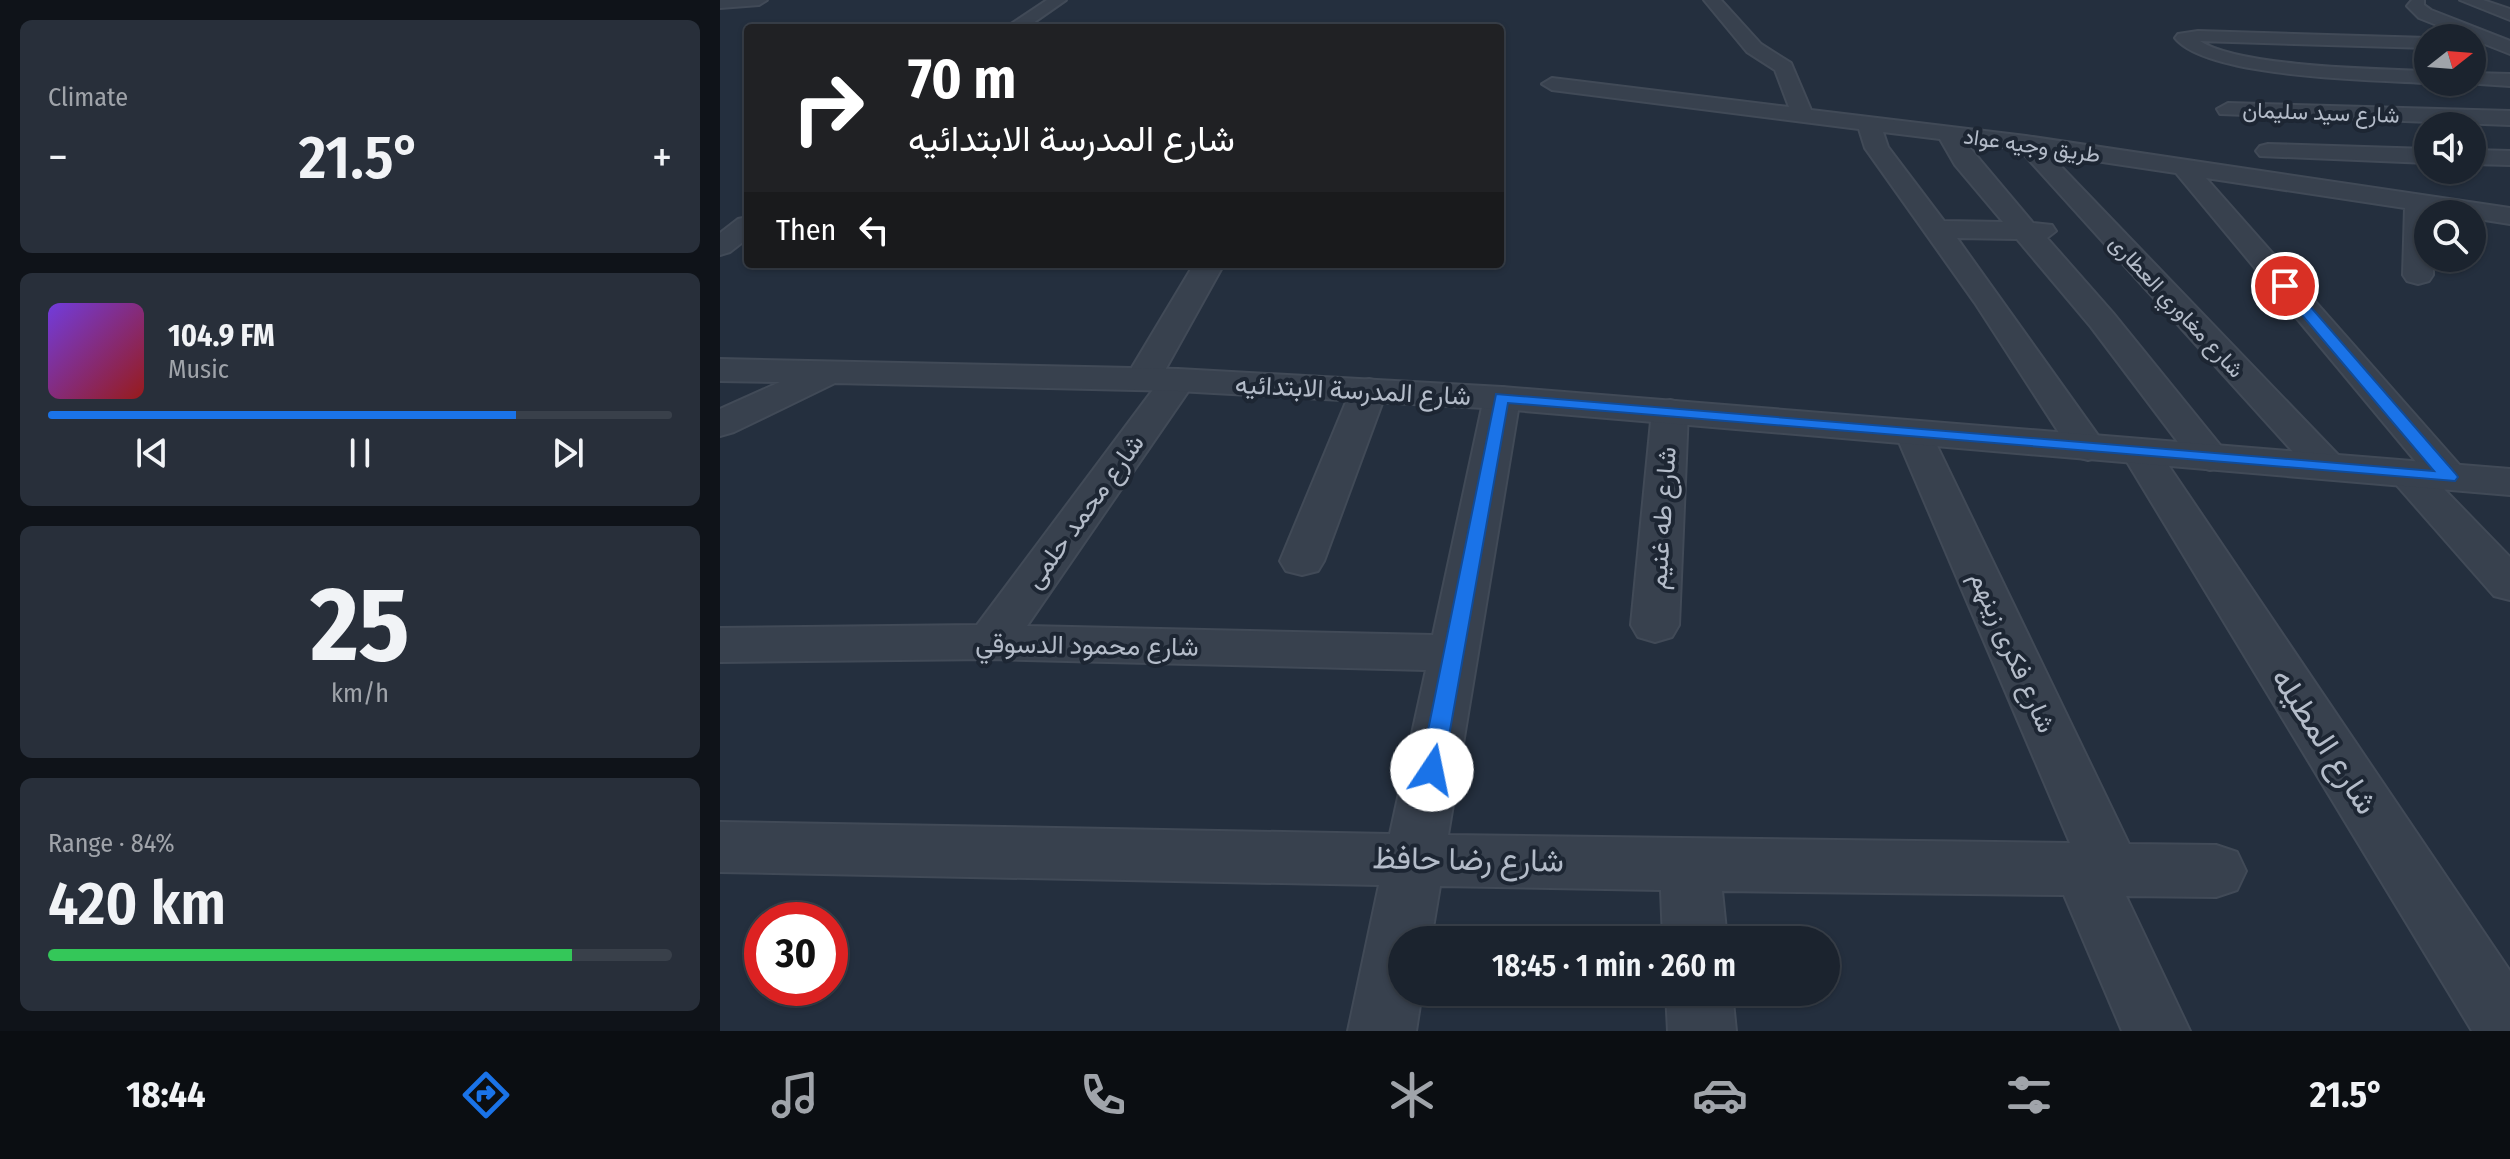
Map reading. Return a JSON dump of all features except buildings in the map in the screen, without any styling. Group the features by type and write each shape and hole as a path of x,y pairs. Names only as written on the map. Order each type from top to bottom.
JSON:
{"street":[{"path":"720,3 759,0"},
{"path":"1020,24 1058,0"},
{"path":"1712,0 1754,48 1784,67 1803,116"},
{"path":"2468,0 2510,15"},
{"path":"2501,0 2510,1"},
{"path":"2411,1 2418,10 2442,21 2508,44"},
{"path":"2411,1 2508,44"},
{"path":"2397,20 2442,21"},
{"path":"2414,43 2184,38 2195,49 2239,60 2414,76"},
{"path":"2486,44 2508,44"},
{"path":"2486,79 2510,80"},
{"name":"طريق وجيه عواد","path":"1552,84 2026,143 2414,201"},
{"name":"شارع سيد سليمان","path":"2228,109 2510,118"},
{"path":"1868,123 1877,148 1989,301 2088,448"},
{"path":"1948,133 1964,160 2102,320 2210,458"},
{"name":"شارع مغاوري العطارى","path":"2026,143 2328,467"},
{"path":"2268,151 2414,156"},
{"path":"2486,157 2510,158"},
{"path":"2183,166 2449,477"},
{"path":"720,246 744,228"},
{"path":"1936,229 2107,232"},
{"name":"شارع محمد حلمى","path":"990,642 1160,380 1207,268"},
{"path":"720,424 835,371"},
{"name":"شارع المدرسة الابتدائيه","path":"725,372 835,371 1160,380 1502,398 1915,435 2510,482"},
{"path":"1302,561 1369,390"},
{"path":"1382,1031 1502,398"},
{"name":"شارع طه غنيم","path":"1655,625 1670,411"},
{"name":"شارع فكرى زينهم","path":"1915,435 2097,868 2156,1031"},
{"name":"شارع المطيله","path":"2140,452 2510,1029"},
{"path":"2407,473 2510,585"},
{"name":"شارع محمود الدسوقي","path":"720,645 990,642 1454,653"},
{"name":"شارع رضا حافظ","path":"720,847 1690,865 2216,871"},
{"path":"1690,865 1694,926"},
{"path":"1700,1006 1702,1031"}],"route":[{"path":"1432,770 1502,398 1777,420 1915,435 2449,477 2285,286"}]}
